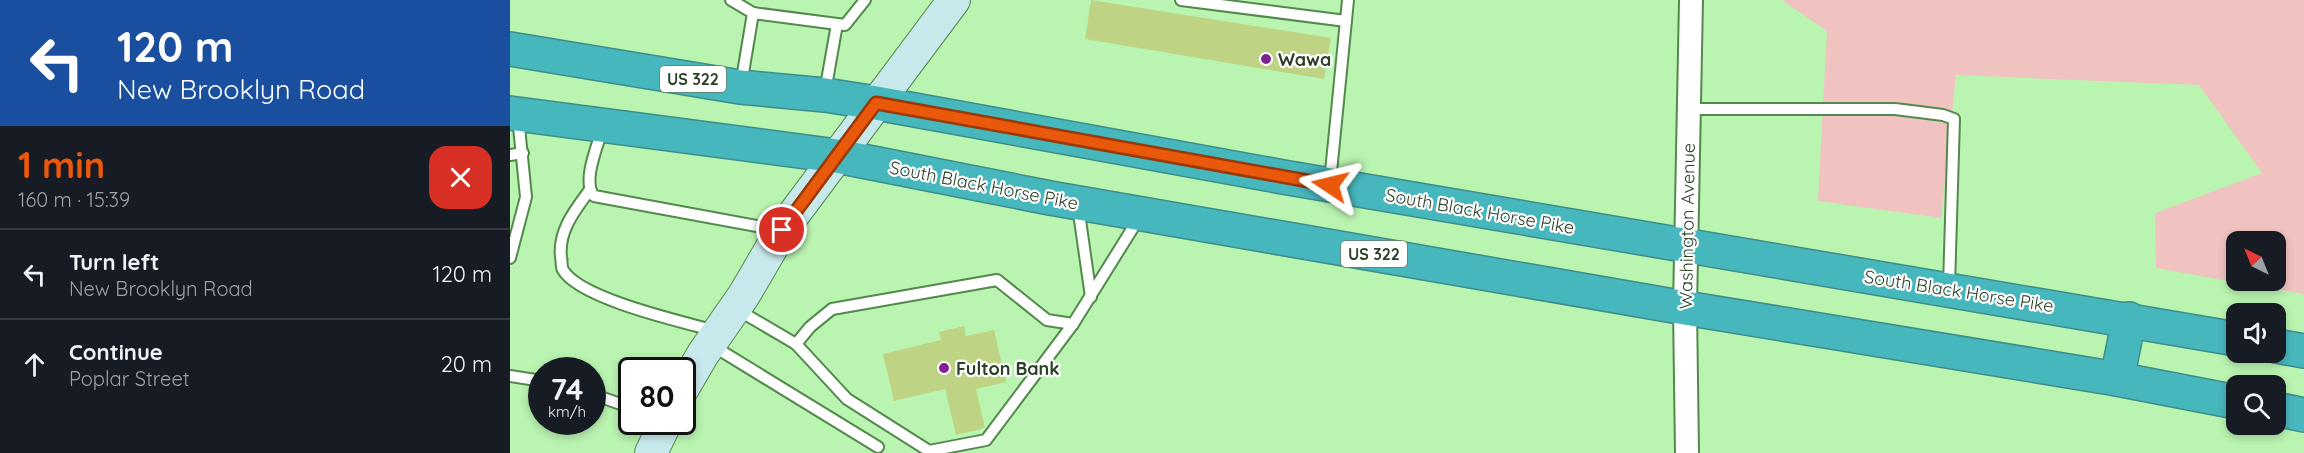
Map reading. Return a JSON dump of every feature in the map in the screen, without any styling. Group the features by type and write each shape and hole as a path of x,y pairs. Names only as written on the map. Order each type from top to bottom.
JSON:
{"highway":[{"name":"South Black Horse Pike","path":"510,49 740,87 825,95 876,103 1330,185 2226,337"},
{"name":"South Black Horse Pike","path":"514,114 837,156 1078,203 1686,308 2117,379 2226,400"},
{"path":"2117,379 2129,319"},
{"path":"2286,348 2304,351"},
{"path":"2286,411 2304,415"}],"main road":[{"path":"696,368 782,230 954,0"},
{"path":"651,453 660,435"}],"street":[{"name":"Washington Avenue","path":"1688,453 1686,308 1691,0"}],"lane":[{"path":"731,0 753,13 845,25 865,0"},
{"path":"1181,0 1346,21"},
{"path":"1330,185 1348,0"},
{"path":"740,87 753,13"},
{"path":"825,95 837,24"},
{"path":"1689,109 1895,109 1943,115 1954,119 1949,289"},
{"path":"510,258 526,197 523,153 514,114"},
{"path":"602,127 588,182 594,196 782,230"},
{"path":"510,155 523,153"},
{"path":"590,191 569,218 560,246 563,270 579,284 615,302 796,344 847,399 929,451 986,441 1073,324 1141,214"},
{"path":"1078,203 1090,297"},
{"path":"796,344 810,327 832,309 997,280 1047,320 1073,324"},
{"path":"721,328 878,447"},
{"path":"510,375 528,378"}],"shaded area":[{"path":"1782,0 2304,0 2304,294 2286,291 2286,231 2226,231 2226,280 2156,268 2155,213 2262,173 2199,85 1956,75 1941,218 1818,201 1827,31"}],"building":[{"name":"Wawa","path":"1091,0 1331,38 1324,79 1085,39"},
{"name":"Fulton Bank","path":"964,326 966,336 994,330 1006,382 976,389 985,428 956,435 945,389 894,401 883,354 941,340 939,332"}],"place":[{"name":"Wawa","path":"1266,59"},
{"name":"Fulton Bank","path":"944,368"}],"route":[{"path":"782,230 876,103 1330,185"}]}
